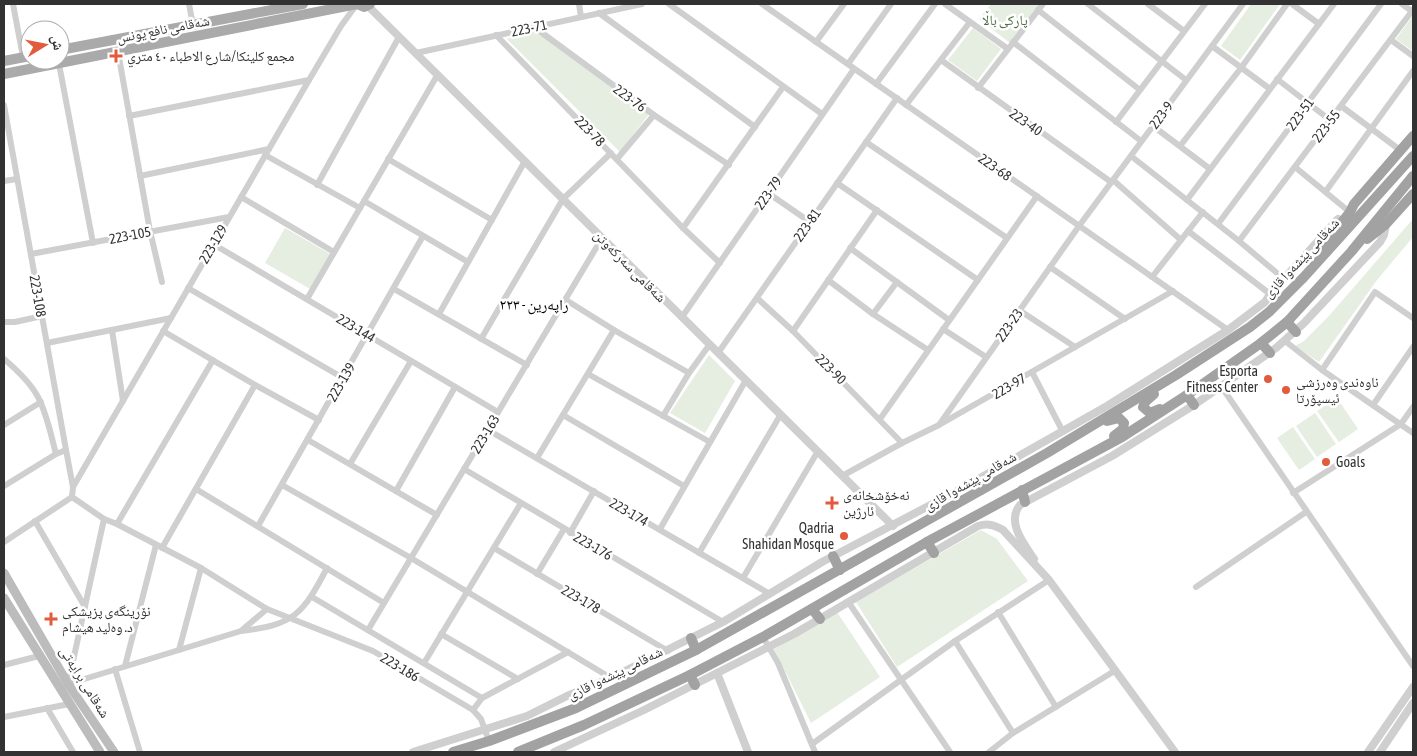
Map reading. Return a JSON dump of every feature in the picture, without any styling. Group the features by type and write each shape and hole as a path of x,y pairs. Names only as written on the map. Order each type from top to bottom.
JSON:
{"highway":[{"path":"1303,269 1350,212 1350,206 1413,136"},
{"name":"شەقامی پێشەوا قازی","path":"453,752 489,741 576,708 696,650 1083,432 1176,375 1250,327 1276,305 1303,269 1413,156"},
{"path":"523,751 692,680 927,542 1122,437 1261,343 1287,322 1351,252 1413,176"},
{"path":"1351,252 1386,224 1413,194"},
{"path":"1287,322 1296,332"},
{"path":"1261,343 1270,352"},
{"path":"1176,375 1148,399 1143,407 1151,413 1183,397"},
{"path":"1183,397 1194,405"},
{"path":"1083,432 1115,418 1121,419 1124,424 1121,431 1085,458"},
{"path":"976,480 981,490"},
{"path":"1022,490 1025,502"},
{"path":"927,542 934,553"},
{"path":"834,556 840,570"},
{"path":"812,609 820,619"},
{"path":"691,638 696,650"}],"main road":[{"name":"شەقامی نافع یونس","path":"70,48 303,4"},
{"name":"شەقامی نافع یونس","path":"70,62 357,4 364,7 369,5"},
{"path":"4,61 20,58"},
{"name":"شەقامی نافع یونس","path":"4,74 26,70"},
{"name":"شەقامی برایەتی","path":"4,573 68,684 114,752"},
{"path":"4,597 14,589"},
{"name":"شەقامی برایەتی","path":"4,597 100,752"},
{"path":"92,739 99,732"}],"street":[{"path":"14,4 20,28"},
{"path":"189,4 193,25"},
{"name":"223-129","path":"73,487 309,80 341,26 357,4"},
{"path":"579,4 581,17"},
{"name":"223-71","path":"416,53 642,4"},
{"path":"669,4 822,114"},
{"name":"223-68","path":"762,4 1228,330"},
{"path":"816,42 844,4"},
{"path":"848,64 891,4"},
{"path":"876,84 935,4"},
{"path":"945,4 1008,49"},
{"path":"1088,4 1186,80"},
{"path":"1148,4 1184,31"},
{"path":"1116,122 1205,4"},
{"name":"223-9","path":"1079,226 1243,4"},
{"path":"1180,146 1286,4"},
{"path":"1292,4 1319,24"},
{"path":"1187,200 1334,4"},
{"name":"223-51","path":"1218,224 1381,4"},
{"path":"1402,4 1413,11"},
{"name":"شەقامی سەرکەوتن","path":"369,5 892,526"},
{"path":"978,88 1040,6 1140,90"},
{"name":"223-55","path":"1239,241 1413,11"},
{"path":"599,13 755,127"},
{"path":"906,105 970,22"},
{"name":"223-76","path":"534,27 654,115 729,165"},
{"name":"223-78","path":"496,35 682,228 720,262"},
{"path":"317,185 400,37"},
{"path":"1391,40 1413,56"},
{"path":"1013,42 1142,141"},
{"path":"1212,46 1270,89"},
{"path":"118,52 150,231 162,282"},
{"name":"223-40","path":"941,60 1112,181 1181,240"},
{"name":"223-79","path":"682,317 854,69"},
{"path":"60,70 92,243"},
{"path":"1326,190 1413,71"},
{"path":"306,299 438,74"},
{"path":"129,116 309,80"},
{"path":"1277,80 1330,120"},
{"path":"682,228 729,165 783,87"},
{"name":"223-81","path":"718,353 896,98"},
{"name":"223-108","path":"4,104 7,137 17,179 73,487"},
{"path":"1341,106 1400,150"},
{"path":"617,159 654,115"},
{"path":"1152,126 1210,169"},
{"path":"866,142 1007,238"},
{"path":"140,176 267,152 317,185 360,208"},
{"path":"481,339 563,199 611,153"},
{"path":"1131,156 1218,224 1284,279"},
{"path":"388,159 492,220"},
{"path":"439,314 525,161"},
{"path":"1295,166 1350,206"},
{"path":"4,181 17,179"},
{"path":"837,183 978,280"},
{"path":"768,193 810,222"},
{"path":"880,419 1037,196"},
{"path":"241,197 334,252"},
{"path":"364,201 468,262"},
{"path":"793,331 876,210"},
{"path":"1152,277 1203,212"},
{"name":"223-105","path":"31,254 229,217"},
{"path":"1175,752 1024,544 1016,527 1014,516 1020,505 1091,468 1194,405 1285,341 1296,332 1380,242 1384,235 1386,224"},
{"name":"223-23","path":"939,426 1079,226"},
{"path":"1188,231 1270,294"},
{"name":"223-139","path":"258,526 423,236"},
{"name":"223-163","path":"368,630 602,238"},
{"name":"223-144","path":"213,244 498,412"},
{"path":"850,248 949,320"},
{"path":"1050,267 1125,319"},
{"path":"413,752 527,716 668,651 723,622 834,556 1063,432 1144,384 1228,330 1265,302 1284,279 1303,269"},
{"path":"828,280 873,314 928,350"},
{"path":"873,314 897,282"},
{"path":"188,288 343,378"},
{"path":"394,289 527,365"},
{"name":"223-97","path":"842,476 902,443 939,426 1172,291"},
{"path":"1322,370 1375,292 1413,318"},
{"name":"223-90","path":"756,298 793,331 902,443"},
{"path":"566,300 689,373"},
{"path":"1019,310 1075,347"},
{"path":"4,322 15,322 42,316"},
{"path":"47,343 171,318"},
{"path":"943,329 986,357"},
{"path":"112,330 123,401"},
{"path":"537,458 614,330"},
{"path":"163,331 319,420"},
{"path":"1285,341 1322,370 1413,433"},
{"path":"663,416 689,373 710,344"},
{"path":"1373,405 1413,347"},
{"path":"4,359 24,378 41,402 56,454"},
{"path":"116,524 213,360"},
{"path":"350,464 411,361"},
{"path":"1032,372 1063,432"},
{"path":"588,374 710,442"},
{"path":"660,529 746,380"},
{"path":"125,666 159,546 196,488 255,385"},
{"path":"1220,386 1413,666"},
{"path":"396,491 455,387"},
{"path":"4,425 41,402"},
{"path":"1293,493 1401,424 1413,407"},
{"path":"699,552 780,414"},
{"path":"563,415 684,486"},
{"name":"223-174","path":"488,430 770,594"},
{"path":"308,440 437,515"},
{"path":"4,486 56,454 66,450"},
{"path":"743,578 818,451"},
{"name":"223-176","path":"464,469 723,622"},
{"path":"282,484 411,558 611,678"},
{"path":"4,542 72,497 73,487"},
{"path":"196,488 384,603"},
{"path":"538,574 594,492"},
{"name":"223-186","path":"72,497 104,519 201,568 267,609 373,651 473,710 486,730 489,741"},
{"path":"424,663 521,503"},
{"path":"1196,587 1306,512"},
{"path":"68,684 104,519"},
{"path":"35,521 85,607"},
{"path":"554,752 692,680 717,673 768,647 849,603 978,526 993,525 1003,530 1047,577"},
{"name":"223-178","path":"494,548 668,651"},
{"path":"179,650 201,568"},
{"path":"68,684 241,631 266,628 290,619 312,597 327,568"},
{"path":"812,744 1047,577"},
{"path":"312,597 482,698"},
{"path":"849,603 950,752"},
{"path":"241,631 267,609"},
{"path":"998,612 1056,707"},
{"path":"441,634 518,679"},
{"path":"763,637 778,662 815,752"},
{"path":"955,641 1013,733"},
{"path":"473,710 482,698 568,652"},
{"path":"4,665 39,656"},
{"path":"115,669 140,752"},
{"path":"989,752 1013,733 1116,670"},
{"path":"717,673 748,752"},
{"path":"1368,752 1413,687"},
{"path":"4,717 69,704"},
{"path":"47,708 73,752"},
{"path":"1384,751 1412,708"}],"green space":[{"name":"پارکی باڵا","path":"991,4 1039,5 1010,43 979,19"},
{"path":"1251,4 1280,4 1240,60 1221,46"},
{"path":"1413,18 1413,51 1396,39"},
{"path":"532,27 649,114 620,152 507,39"},
{"path":"973,28 1001,49 977,81 948,60"},
{"path":"1413,219 1413,237 1377,280 1319,362 1295,346 1304,341 1328,317"},
{"path":"285,228 332,255 312,290 265,263"},
{"path":"709,355 735,381 705,433 670,413"},
{"path":"1337,398 1358,429 1339,442 1317,411"},
{"path":"1315,413 1336,444 1317,457 1296,426"},
{"path":"1293,427 1315,459 1299,470 1277,438"},
{"path":"981,530 997,539 1028,581 897,667 856,602"},
{"path":"837,612 880,677 811,723 774,649"}],"place":[{"name":"مجمع كلينكا/شارع الاطباء ٤٠ متري","path":"116,56"},
{"name":"Esporta Fitness Center","path":"1268,379"},
{"name":"ناوەندی وەرزشی ئیسپۆرتا","path":"1286,390"},
{"name":"Goals","path":"1326,462"},
{"name":"نەخۆشخانەی ئارژین","path":"832,503"},
{"name":"Qadria Shahidan Mosque","path":"844,536"},
{"name":"نۆرینگەی پزیشکی د. وەلید هیشام","path":"51,619"}],"district":[{"name":"راپەرین - ٢٢٣","path":"534,304"}]}
